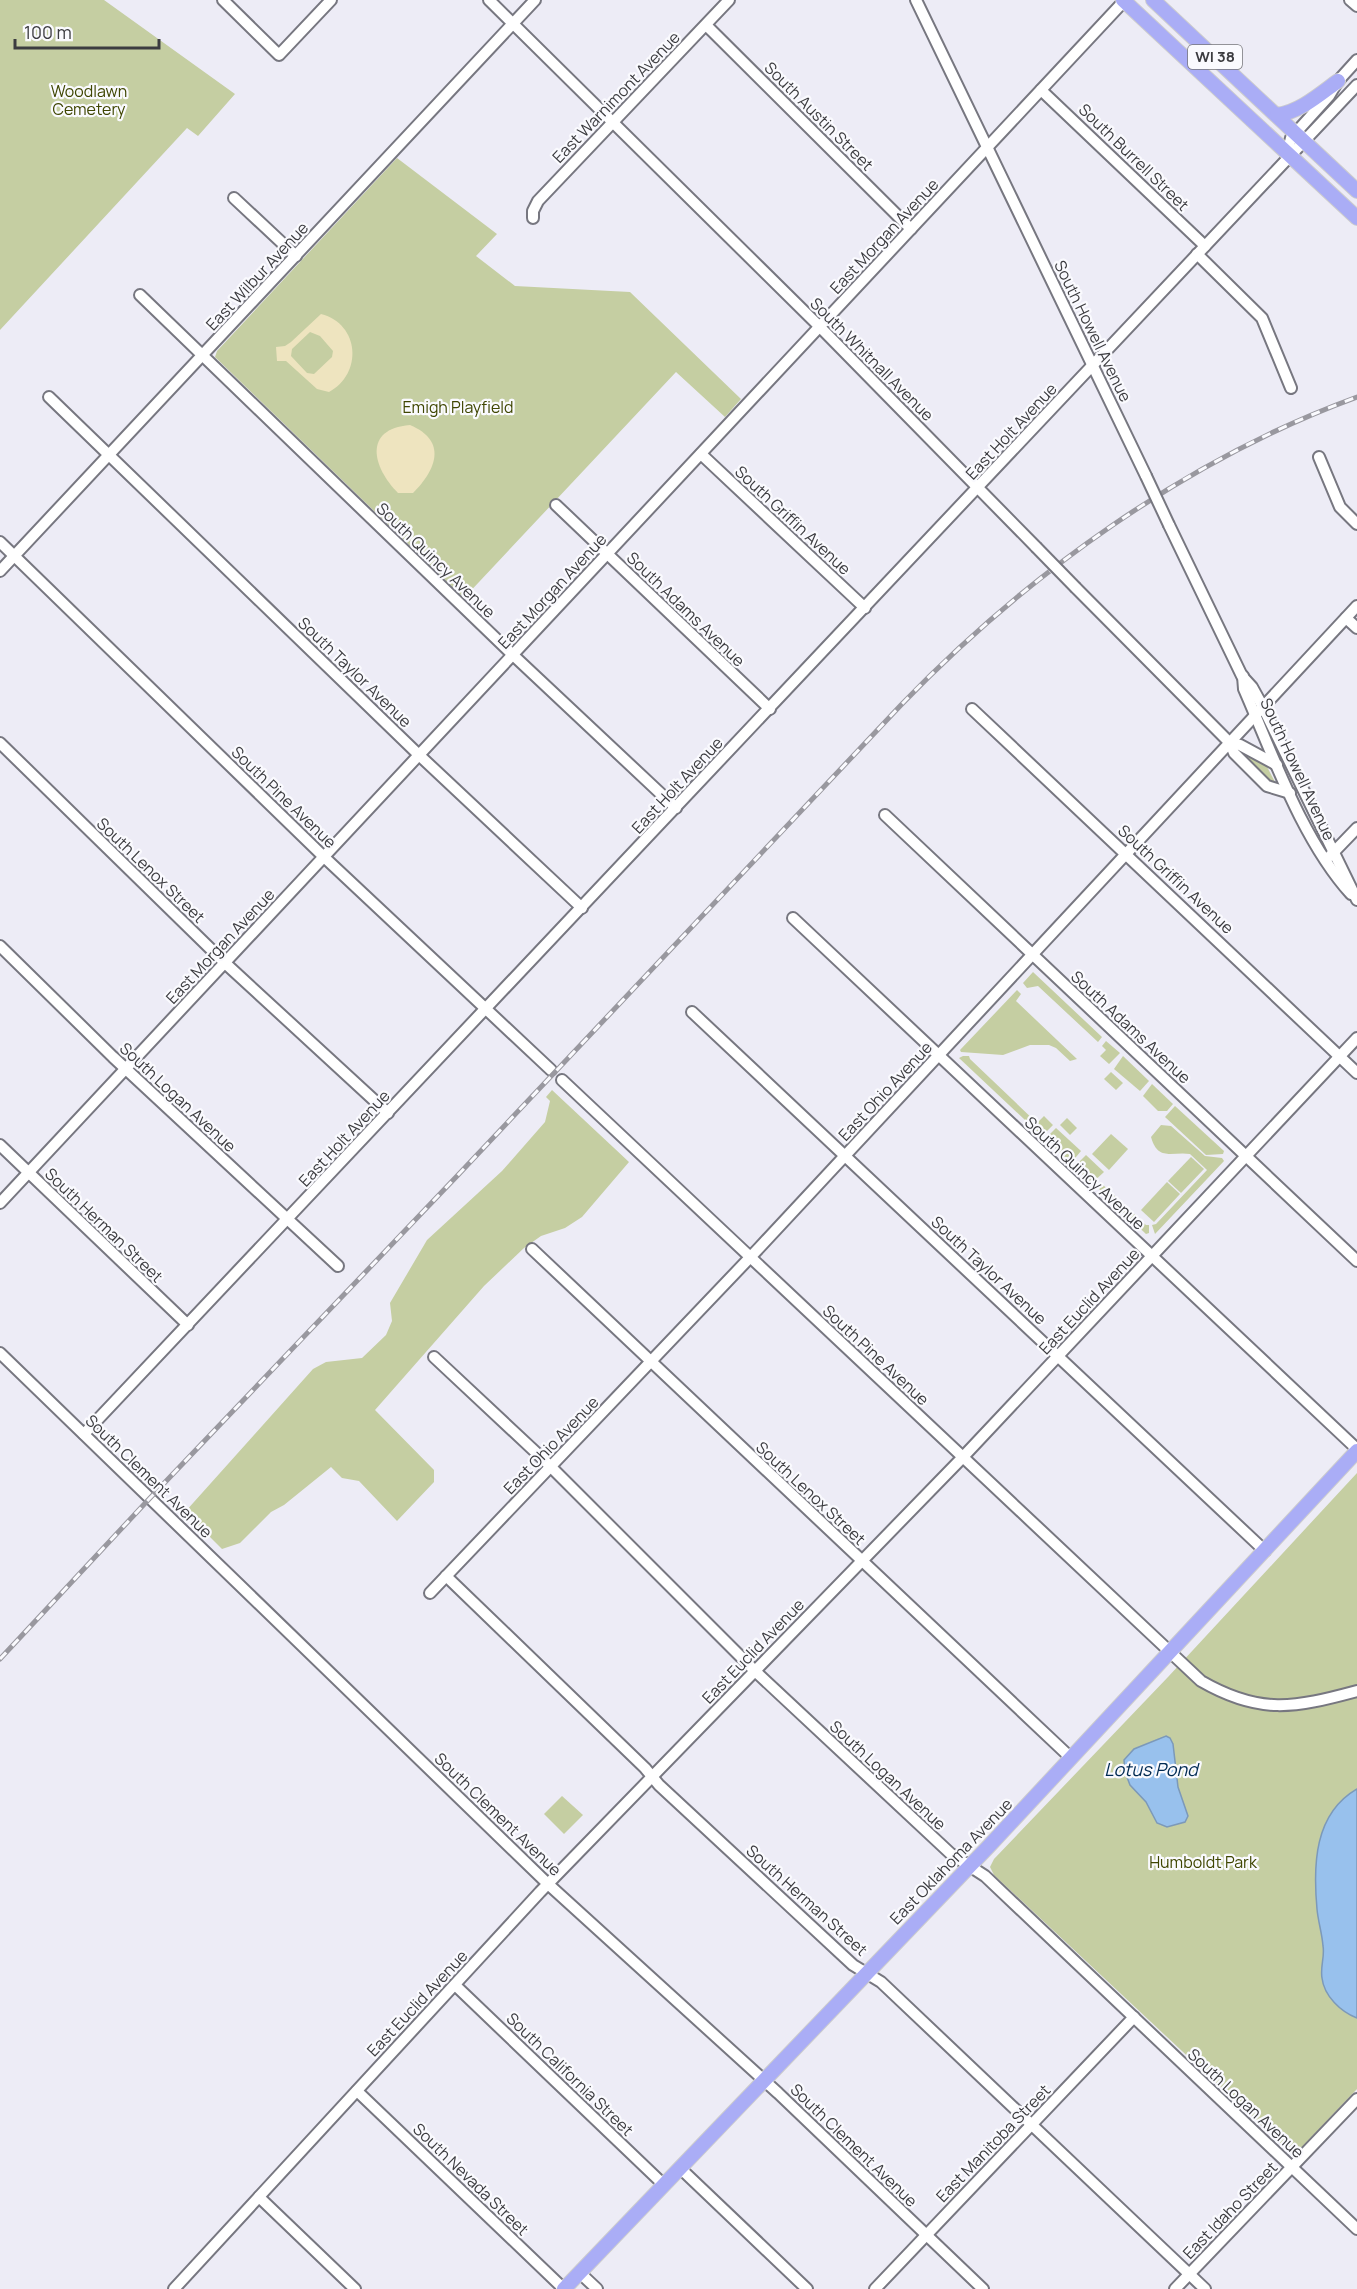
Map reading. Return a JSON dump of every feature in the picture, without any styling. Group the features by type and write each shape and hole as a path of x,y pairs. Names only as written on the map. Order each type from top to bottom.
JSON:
{"main road":[{"name":"WI 38","path":"1124,0 1357,218"},
{"name":"WI 38","path":"1152,0 1357,191"},
{"path":"1277,115 1286,114 1305,104 1338,81"},
{"name":"East Oklahoma Avenue","path":"564,2289 970,1865 1357,1450"}],"street":[{"path":"223,0 279,55 331,0"},
{"name":"South Whitnall Avenue","path":"489,0 820,327 1230,743 1234,753 1267,786 1290,793"},
{"name":"East Wilbur Avenue","path":"0,571 535,0"},
{"name":"East Warnimont Avenue","path":"533,218 533,211 538,201 729,0"},
{"name":"South Howell Avenue","path":"916,0 1242,676 1252,687 1276,764 1290,793 1314,842 1330,856"},
{"name":"East Morgan Avenue","path":"0,1203 1124,0"},
{"path":"1350,0 1357,6"},
{"name":"South Austin Street","path":"706,25 911,229"},
{"path":"1300,136 1338,81 1357,60"},
{"path":"1291,155 1289,146 1357,85"},
{"name":"South Burrell Street","path":"1041,90 1201,250 1258,312 1291,388"},
{"name":"East Holt Avenue","path":"84,1434 1291,155"},
{"path":"234,198 296,255"},
{"name":"South Quincy Avenue","path":"140,295 513,655 676,808"},
{"name":"South Taylor Avenue","path":"49,397 419,755 582,908"},
{"name":"South Griffin Avenue","path":"700,454 865,608"},
{"path":"1319,457 1340,507 1357,524"},
{"name":"South Adams Avenue","path":"556,505 770,709"},
{"name":"South Pine Avenue","path":"0,542 324,857 552,1070"},
{"name":"East Ohio Avenue","path":"430,1593 750,1258 1357,606"},
{"path":"1346,618 1357,628"},
{"name":"South Griffin Avenue","path":"972,709 1357,1073"},
{"name":"South Howell Avenue","path":"1259,711 1296,774 1330,856 1357,901"},
{"name":"South Lenox Street","path":"0,743 225,963 388,1113"},
{"name":"South Whitnall Avenue","path":"1230,743 1240,745 1296,774"},
{"name":"South Adams Avenue","path":"885,815 1357,1261"},
{"path":"1330,856 1357,828"},
{"name":"South Quincy Avenue","path":"793,918 1357,1450"},
{"name":"South Logan Avenue","path":"0,946 126,1069 338,1266"},
{"name":"South Taylor Avenue","path":"692,1012 1264,1551"},
{"name":"East Euclid Avenue","path":"174,2289 548,1884 963,1457 1357,1038"},
{"name":"South Pine Avenue","path":"561,1080 1201,1681 1223,1694 1252,1703 1280,1706 1320,1701 1357,1691"},
{"name":"South Herman Street","path":"0,1145 188,1325"},
{"name":"South Lenox Street","path":"532,1249 1071,1758"},
{"name":"South Clement Avenue","path":"0,1353 548,1884 763,2081 983,2289"},
{"name":"South Logan Avenue","path":"434,1357 551,1467 755,1671 951,1854 985,1876 1357,2229"},
{"name":"South Herman Street","path":"447,1576 652,1777 853,1965 881,1982 1205,2289"},
{"name":"South California Street","path":"455,1984 664,2185"},
{"name":"East Manitoba Street","path":"875,2289 1134,2018"},
{"name":"South Nevada Street","path":"357,2091 564,2289"},
{"name":"East Idaho Street","path":"1175,2289 1357,2099"},
{"path":"680,2168 807,2289"},
{"path":"259,2197 356,2289"},
{"path":"580,2273 597,2289"}],"green space":[{"name":"Woodlawn Cemetery","path":"0,0 104,0 235,94 198,136 187,128 0,330"},
{"name":"Emigh Playfield","path":"397,158 497,234 476,256 515,286 630,292 741,399 725,417 676,372 464,598 215,357 217,351"},
{"path":"1241,750 1264,761 1275,782 1269,781"},
{"path":"1033,972 1102,1037 1098,1042 1038,986 1027,988 1023,983"},
{"path":"1017,990 1021,994 1016,1001 1077,1059 1070,1061 1056,1048 1049,1045 1030,1045 1003,1055 961,1052 960,1050"},
{"path":"1106,1041 1120,1053 1109,1064 1100,1056 1106,1050 1102,1046"},
{"path":"969,1056 1037,1123 1044,1116 1053,1125 1042,1136 959,1058"},
{"path":"1123,1056 1149,1081 1140,1091 1114,1069"},
{"path":"1111,1072 1123,1083 1116,1090 1104,1079"},
{"path":"1152,1084 1173,1104 1167,1111 1158,1111 1143,1096"},
{"path":"552,1090 629,1162 582,1217 565,1228 541,1236 524,1248 484,1286 375,1410 434,1470 434,1482 397,1521 359,1481 342,1478 331,1467 284,1505 271,1512 240,1543 222,1549 185,1512 313,1369 326,1362 362,1358 386,1335 392,1321 390,1303 427,1240 502,1171 545,1122 550,1101 546,1097"},
{"path":"1175,1106 1224,1151 1223,1154 1206,1155 1165,1117"},
{"path":"1067,1118 1077,1128 1070,1135 1060,1125"},
{"path":"1161,1125 1171,1126 1205,1156 1222,1158 1224,1161 1155,1234 1152,1225 1156,1224 1207,1170 1190,1154 1167,1154 1158,1150 1151,1137"},
{"path":"1056,1128 1081,1151 1071,1163 1045,1139"},
{"path":"1111,1134 1128,1149 1109,1170 1092,1154"},
{"path":"1086,1155 1104,1172 1092,1183 1074,1167"},
{"path":"1191,1157 1204,1169 1181,1193 1168,1181"},
{"path":"1167,1182 1180,1194 1154,1222 1141,1210"},
{"path":"1102,1184 1146,1225 1149,1225 1149,1233 1146,1234 1099,1189"},
{"name":"Humboldt Park","path":"1357,1473 1357,2089 1298,2151 1292,2154 994,1875 990,1867 994,1859 1168,1677"},
{"path":"562,1796 583,1815 564,1834 544,1814"}],"sand":[{"path":"321,314 334,319 350,338 352,362 348,374 329,392 317,389 286,361 277,361 276,347 285,346","holes":["310,332 320,336 333,351 332,357 314,374 307,373 291,356 292,349"]},
{"path":"410,425 430,439 434,447 434,456 428,475 413,493 398,493 389,483 378,462 377,451 384,434 395,428"}],"water":[{"name":"Lotus Pond","path":"1166,1736 1173,1744 1178,1787 1188,1816 1185,1822 1167,1827 1157,1823 1146,1802 1130,1785 1125,1772 1124,1760 1134,1749"},
{"path":"1357,1789 1357,2018 1345,2012 1334,2002 1323,1985 1323,1950 1317,1909 1316,1875 1319,1842 1324,1826 1332,1812"}],"railway":[{"path":"0,1659 901,705 950,657 1055,567 1171,487 1232,453 1294,423 1357,397"}]}
